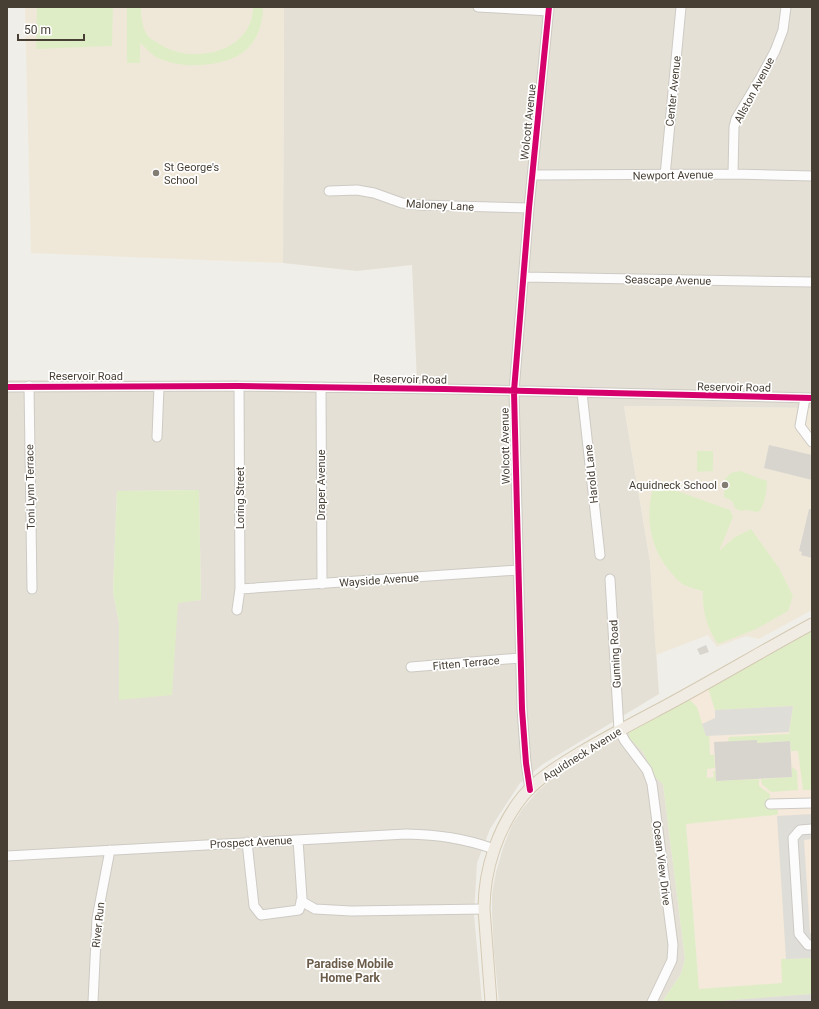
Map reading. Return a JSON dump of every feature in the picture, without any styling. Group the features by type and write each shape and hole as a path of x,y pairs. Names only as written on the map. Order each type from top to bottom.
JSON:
{"main road":[{"name":"Aquidneck Avenue","path":"491,1002 484,894 494,849 510,815 524,796 552,770 619,730 812,624"}],"street":[{"path":"478,7 549,9"},
{"name":"Center Avenue","path":"665,176 681,7"},
{"name":"Allston Avenue","path":"733,174 734,127 736,119 775,51 783,30 786,7"},
{"name":"Wolcott Avenue","path":"530,790 522,716 514,391 529,208 549,9"},
{"name":"Newport Avenue","path":"533,175 665,176 733,174 812,176"},
{"name":"Maloney Lane","path":"329,191 357,190 374,193 402,203 420,205 529,208"},
{"name":"Seascape Avenue","path":"523,277 812,282"},
{"name":"Toni Lynn Terrace","path":"29,386 32,589"},
{"name":"Loring Street","path":"237,610 240,589 239,386"},
{"name":"Reservoir Road","path":"7,387 321,387 809,398"},
{"path":"157,437 159,387"},
{"name":"Draper Avenue","path":"321,387 322,584"},
{"name":"Harold Lane","path":"582,393 600,555"},
{"path":"809,398 800,426 809,433 812,442"},
{"name":"Wayside Avenue","path":"240,589 518,570"},
{"name":"Gunning Road","path":"610,579 619,730"},
{"name":"Fitten Terrace","path":"411,667 520,658"},
{"name":"Ocean View Drive","path":"619,730 625,741 647,770 652,784 673,945 672,960 652,1002"},
{"path":"770,804 812,803"},
{"path":"812,829 800,830 793,838 799,934 808,945 812,945"},
{"name":"Prospect Avenue","path":"7,856 247,842 422,834 457,838 494,849"},
{"path":"247,842 254,906 261,915 299,910 302,898 298,840"},
{"name":"River Run","path":"93,1002 97,918 110,850"},
{"path":"301,901 314,909 351,911 484,909"}],"shaded area":[{"name":"St George's School","path":"25,7 284,7 283,263 31,253"},
{"path":"284,7 812,7 812,408 624,406 650,561 659,694 543,764 520,783 490,829 477,863 474,915 482,1002 7,1002 7,380 417,382 412,265 357,271 283,263","holes":["199,490 201,600 178,602 119,699 119,622 113,593 117,491"]},
{"name":"Aquidneck School","path":"624,406 812,408 812,610 759,639 746,636 717,647 708,635 656,655 650,561"},
{"path":"812,631 812,1002 704,1002 699,989 686,824 674,707"},
{"path":"793,706 789,732 706,736 702,724 715,718 715,710"},
{"path":"629,731 663,784 685,959 681,974 662,1002 499,1002 494,952 492,894 496,872 512,825 523,808 539,790 561,771"},
{"path":"812,814 812,839 804,840 810,933 812,933 812,958 786,959 777,816"},
{"path":"812,994 812,1002 720,1002 720,1001"}],"green space":[{"path":"37,7 113,7 112,46 36,49"},
{"path":"127,7 141,7 144,30 153,40 171,50 186,54 202,54 218,51 231,45 243,35 250,23 253,7 263,7 259,30 251,45 247,49 228,60 203,65 190,65 178,64 156,57 140,43 140,63 127,63"},
{"path":"697,451 713,451 713,471 697,472"},
{"path":"740,471 767,481 767,489 760,511 741,511 735,508 732,501 724,497 724,480 731,473"},
{"path":"655,483 730,510 733,517 719,551 735,537 751,529 779,568 793,596 788,611 756,629 718,644 706,619 703,605 703,591 682,584 675,577 662,561 653,540 649,517"},
{"path":"199,490 201,600 178,603 172,695 119,700 119,622 113,593 117,491"},
{"path":"812,631 812,790 803,790 798,751 791,751 790,741 759,743 728,742 729,737 789,734 793,706 715,710 708,688"},
{"path":"689,699 697,707 706,736 709,736 710,755 714,755 715,768 707,769 707,778 714,777 713,771 715,771 716,781 759,779 759,786 770,794 770,801 778,811 778,814 775,815 686,824 699,989 782,983 781,959 812,958 812,994 720,1002 662,1002 681,974 685,959 663,784 656,778 643,752 629,738 629,731"},
{"path":"792,767 797,771 798,790 771,792 762,784 761,779 792,777"}],"building":[{"path":"769,445 812,455 812,480 764,468"},
{"path":"809,509 812,509 812,558 801,555 802,552 799,551"},
{"path":"706,645 709,652 700,655 697,649"},
{"path":"757,740 757,743 790,741 792,777 716,781 714,742"}],"cycle path":[{"path":"530,790 526,763 522,709 514,391 529,208 549,7"},
{"path":"7,387 239,386 444,389 812,398"}],"place":[{"name":"St George's School","path":"156,173"},
{"name":"Aquidneck School","path":"725,485"}],"district":[{"name":"Paradise Mobile Home Park","path":"350,971"}]}
